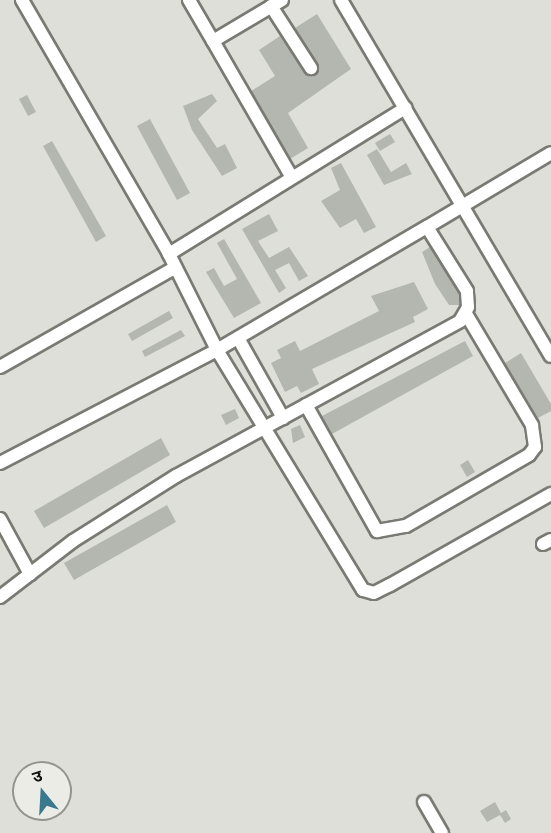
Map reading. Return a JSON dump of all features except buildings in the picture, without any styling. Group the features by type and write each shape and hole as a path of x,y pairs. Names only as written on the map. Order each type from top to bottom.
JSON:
{"lane":[{"path":"22,0 169,254 217,350 363,591 374,593 390,585 551,494"},
{"path":"189,0 291,176"},
{"path":"340,0 465,205 551,356"},
{"path":"213,41 277,3 311,68"},
{"path":"169,254 291,176 405,108"},
{"path":"0,463 217,350 551,153"},
{"path":"306,405 377,531 406,526 509,467 535,447 532,425 466,314 467,291 427,227"},
{"path":"0,367 174,268"},
{"path":"0,597 119,511 466,314"},
{"path":"238,338 283,418"},
{"path":"0,519 30,574"},
{"path":"424,802 442,833"}]}
